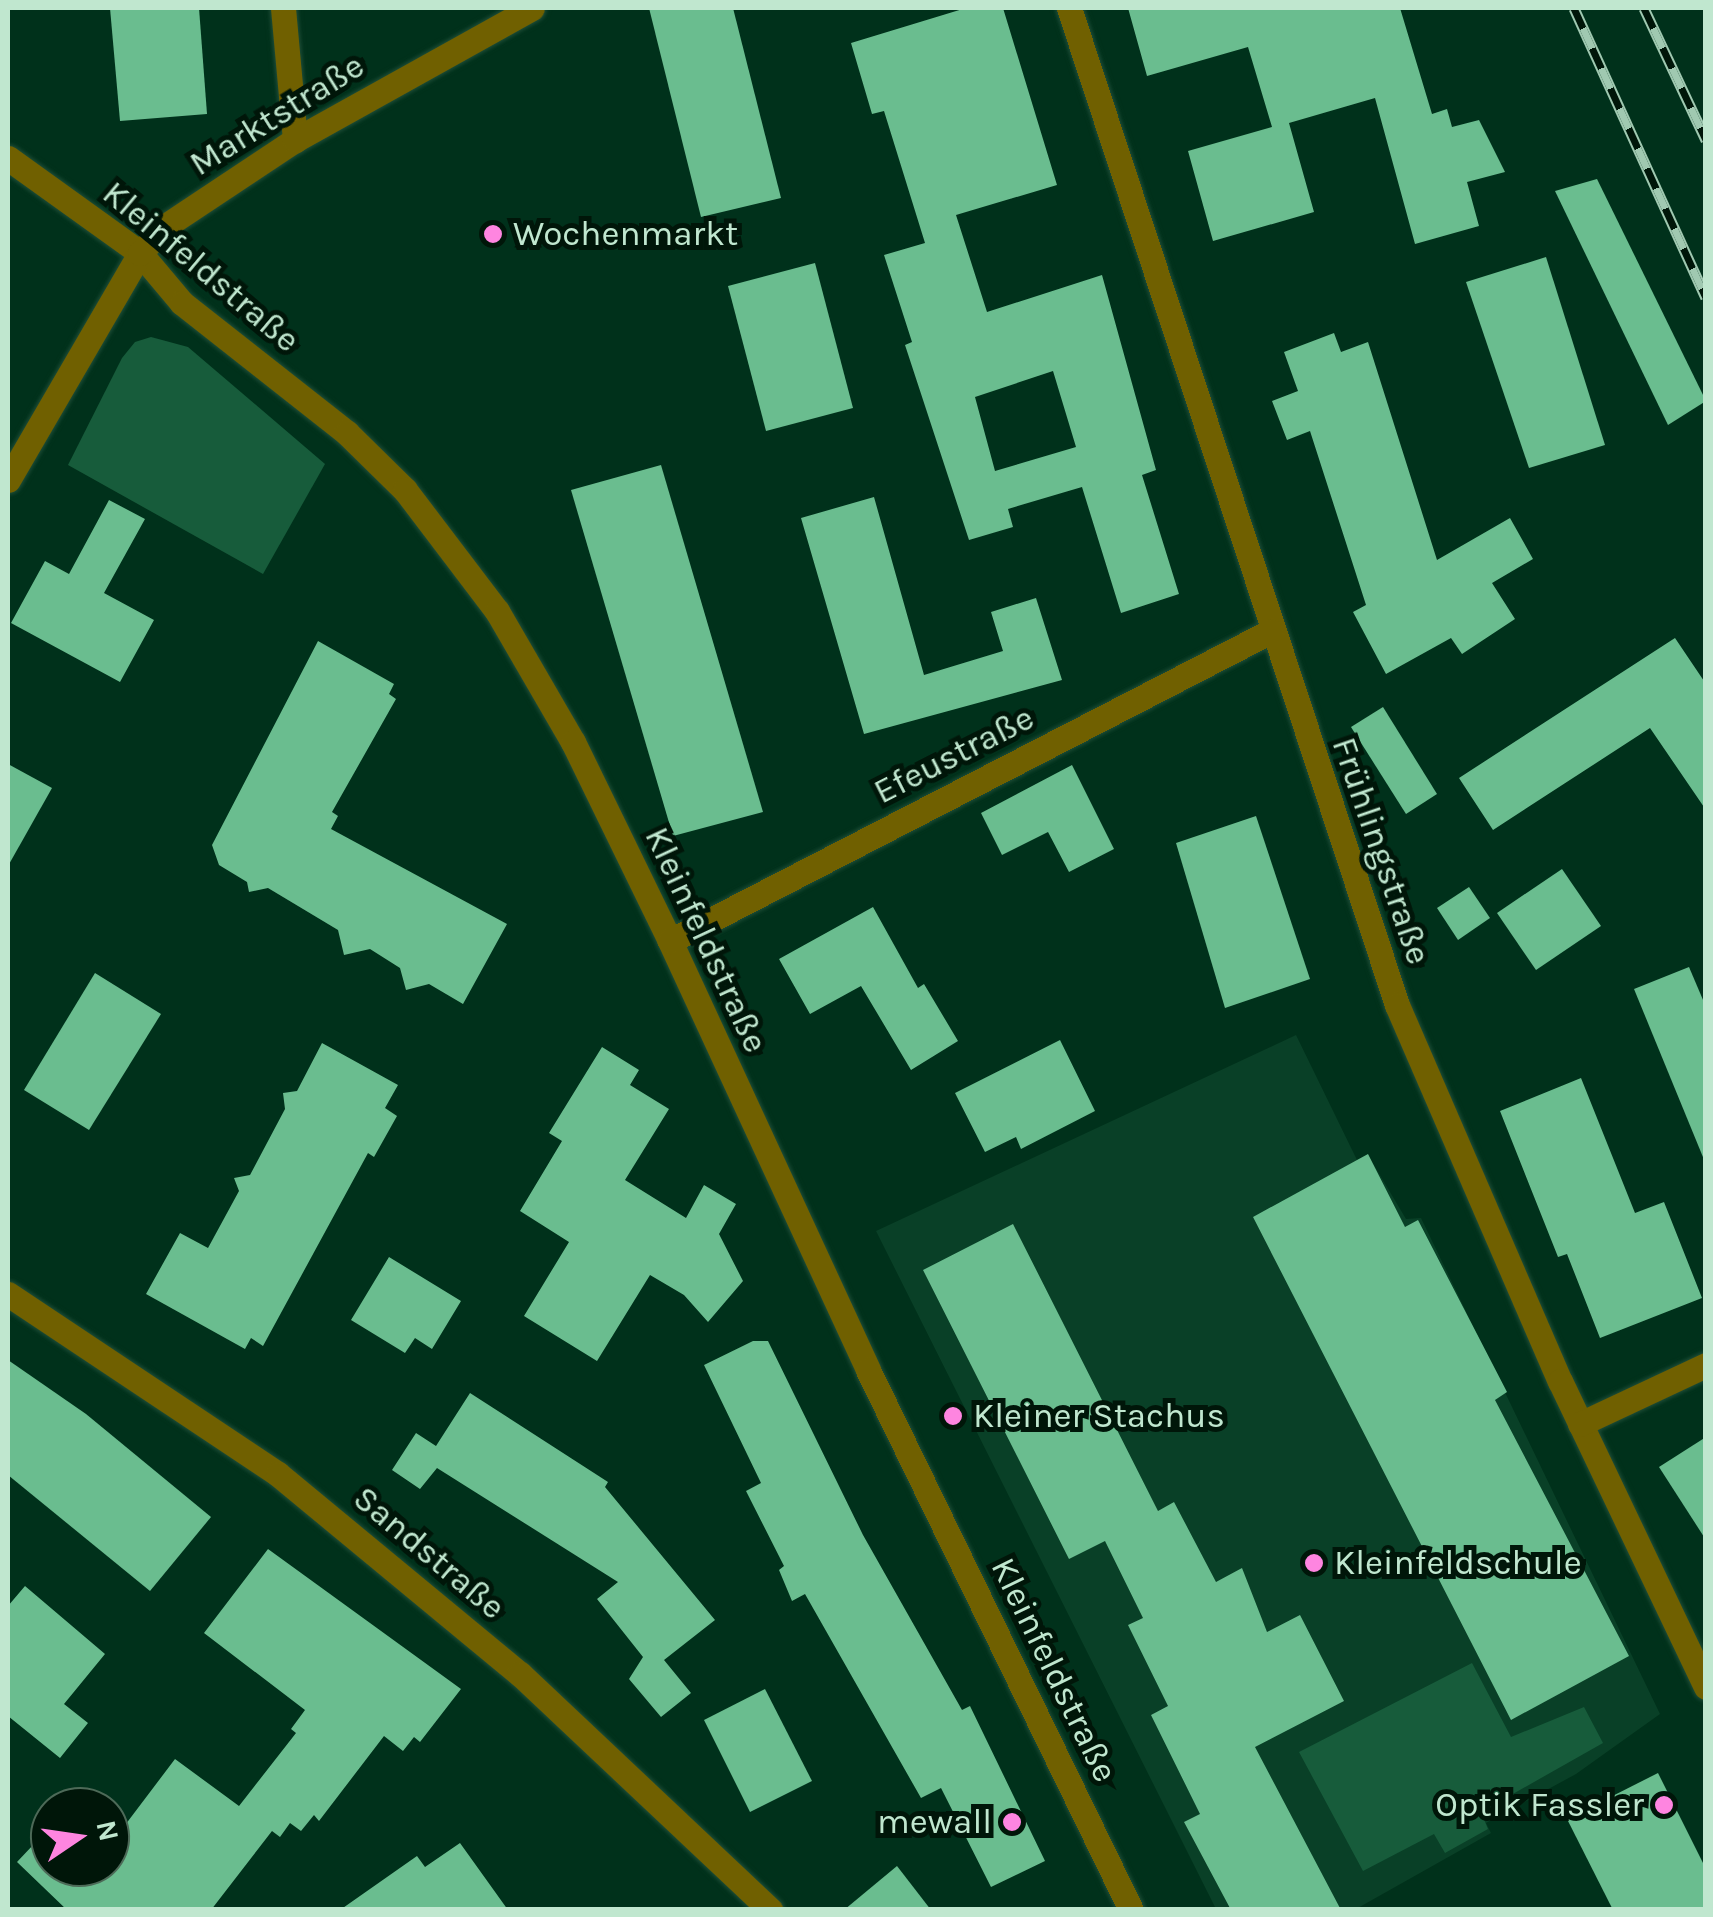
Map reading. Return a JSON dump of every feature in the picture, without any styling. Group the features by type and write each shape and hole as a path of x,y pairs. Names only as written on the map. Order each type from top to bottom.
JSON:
{"street":[{"path":"283,8 295,140"},
{"name":"Marktstraße","path":"8,480 140,253 164,228 295,140 532,8"},
{"name":"Frühlingstraße","path":"1069,8 1396,1005 1580,1424 1706,1687"},
{"name":"Kleinfeldstraße","path":"8,158 140,253 182,303 347,432 457,554 546,694 670,942 868,1370 1131,1910"},
{"name":"Efeustraße","path":"670,942 1271,632"},
{"name":"Sandstraße","path":"8,1294 278,1474 520,1674 770,1910"},
{"path":"1580,1424 1706,1365"}],"shaded area":[{"path":"151,337 188,347 325,464 263,574 68,465 122,358 135,342"},
{"name":"Kleinfeldschule","path":"1296,1035 1357,1160 1368,1155 1406,1219 1421,1218 1660,1714 1576,1774 1486,1823 1491,1833 1356,1909 1216,1909 876,1231"},
{"path":"1472,1663 1511,1737 1584,1707 1603,1743 1481,1812 1488,1829 1445,1853 1434,1834 1363,1871 1299,1752"}],"building":[{"path":"110,8 199,8 207,114 120,121"},
{"path":"649,8 733,8 781,198 701,217"},
{"path":"966,8 1003,8 1057,185 956,215 987,312 1102,275 1156,470 1142,475 1179,594 1121,613 1082,487 1008,509 1013,527 969,540 905,345 912,342 884,255 925,243 884,111 872,114 851,43","holes":["1053,371 1076,447 995,471 975,397"]},
{"path":"1128,8 1400,8 1432,114 1447,109 1452,127 1479,120 1505,172 1467,182 1479,226 1415,244 1375,98 1289,123 1314,212 1213,241 1188,151 1272,127 1248,47 1147,76"},
{"path":"1597,179 1706,401 1668,425 1555,191"},
{"path":"1546,257 1605,445 1529,468 1466,282"},
{"path":"815,263 853,408 766,431 728,286"},
{"path":"1334,333 1341,352 1368,342 1437,560 1510,518 1533,559 1492,583 1515,619 1462,654 1451,638 1386,674 1353,612 1366,605 1310,431 1287,440 1272,401 1298,391 1284,352"},
{"path":"661,465 763,812 673,836 571,490"},
{"path":"874,497 924,675 1003,651 991,612 1036,598 1062,680 864,734 801,518"},
{"path":"109,500 145,519 104,593 154,620 120,682 11,623 45,561 69,574"},
{"path":"1675,638 1706,684 1706,810 1650,728 1493,830 1459,778"},
{"path":"318,641 394,684 389,694 396,699 332,812 338,816 331,829 507,924 463,1004 429,984 406,990 400,968 370,949 344,955 338,930 268,888 249,892 247,882 219,865 212,845"},
{"path":"1383,707 1437,794 1406,814 1351,727"},
{"path":"8,764 52,788 8,866"},
{"path":"1072,765 1114,849 1069,872 1048,832 1002,855 981,813"},
{"path":"1256,816 1310,979 1225,1008 1176,843"},
{"path":"1562,869 1601,926 1536,970 1497,913"},
{"path":"1469,887 1490,918 1458,940 1437,908"},
{"path":"873,907 918,988 924,984 958,1041 911,1070 861,986 810,1014 779,959"},
{"path":"1689,967 1706,1007 1705,1162 1634,989"},
{"path":"95,973 161,1014 89,1130 24,1090"},
{"path":"1060,1040 1095,1111 1021,1149 1016,1137 985,1152 955,1093"},
{"path":"322,1043 398,1085 385,1108 397,1116 374,1157 368,1153 263,1346 251,1338 245,1349 146,1294 180,1233 208,1248 239,1191 234,1178 250,1175 285,1109 283,1093 297,1091"},
{"path":"602,1047 639,1070 630,1085 669,1109 625,1180 686,1218 704,1185 736,1204 719,1234 743,1281 708,1322 684,1295 650,1275 597,1361 524,1316 569,1242 520,1211 562,1141 549,1133"},
{"path":"1581,1078 1635,1213 1664,1202 1702,1298 1600,1338 1567,1254 1558,1257 1500,1111"},
{"path":"1368,1154 1405,1227 1418,1220 1507,1392 1495,1400 1629,1656 1511,1720 1253,1217"},
{"path":"1013,1224 1158,1511 1174,1502 1216,1582 1242,1568 1267,1632 1300,1615 1344,1701 1255,1747 1341,1910 1231,1910 1184,1822 1200,1814 1151,1715 1168,1706 1128,1625 1143,1618 1105,1541 1069,1559 923,1270"},
{"path":"389,1257 461,1301 432,1349 415,1338 405,1353 351,1320"},
{"path":"753,1341 768,1341 863,1535 962,1710 970,1706 1045,1861 991,1887 941,1788 921,1798 805,1594 792,1601 779,1570 784,1566 746,1491 761,1483 704,1365"},
{"path":"8,1360 86,1414 211,1517 150,1591 8,1475"},
{"path":"470,1393 608,1482 605,1487 715,1620 664,1660 691,1693 661,1717 629,1679 643,1657 597,1599 618,1582 437,1468 420,1489 392,1470 416,1433 436,1446"},
{"path":"1706,1437 1706,1540 1659,1467"},
{"path":"268,1549 461,1689 420,1742 414,1737 403,1751 384,1736 319,1821 314,1815 301,1831 290,1823 280,1837 272,1831 211,1910 67,1910 43,1887 130,1887 130,1819 175,1759 239,1806 296,1733 291,1729 305,1710 204,1633"},
{"path":"25,1586 105,1654 64,1704 88,1723 60,1758 8,1716 8,1606"},
{"path":"765,1689 812,1781 750,1812 704,1720"},
{"path":"1658,1773 1706,1869 1706,1910 1613,1910 1567,1819"},
{"path":"460,1843 508,1910 340,1910 417,1856 425,1867"},
{"path":"30,1848 30,1874 17,1862"},
{"path":"897,1866 931,1910 844,1910"}],"railway":[{"path":"1574,8 1706,297"},
{"path":"1644,8 1706,140"}],"place":[{"name":"Wochenmarkt","path":"493,234"},
{"name":"Kleiner Stachus","path":"953,1416"},
{"name":"Kleinfeldschule","path":"1314,1563"},
{"name":"Optik Fassler","path":"1664,1805"},
{"name":"mewall","path":"1012,1822"}]}
